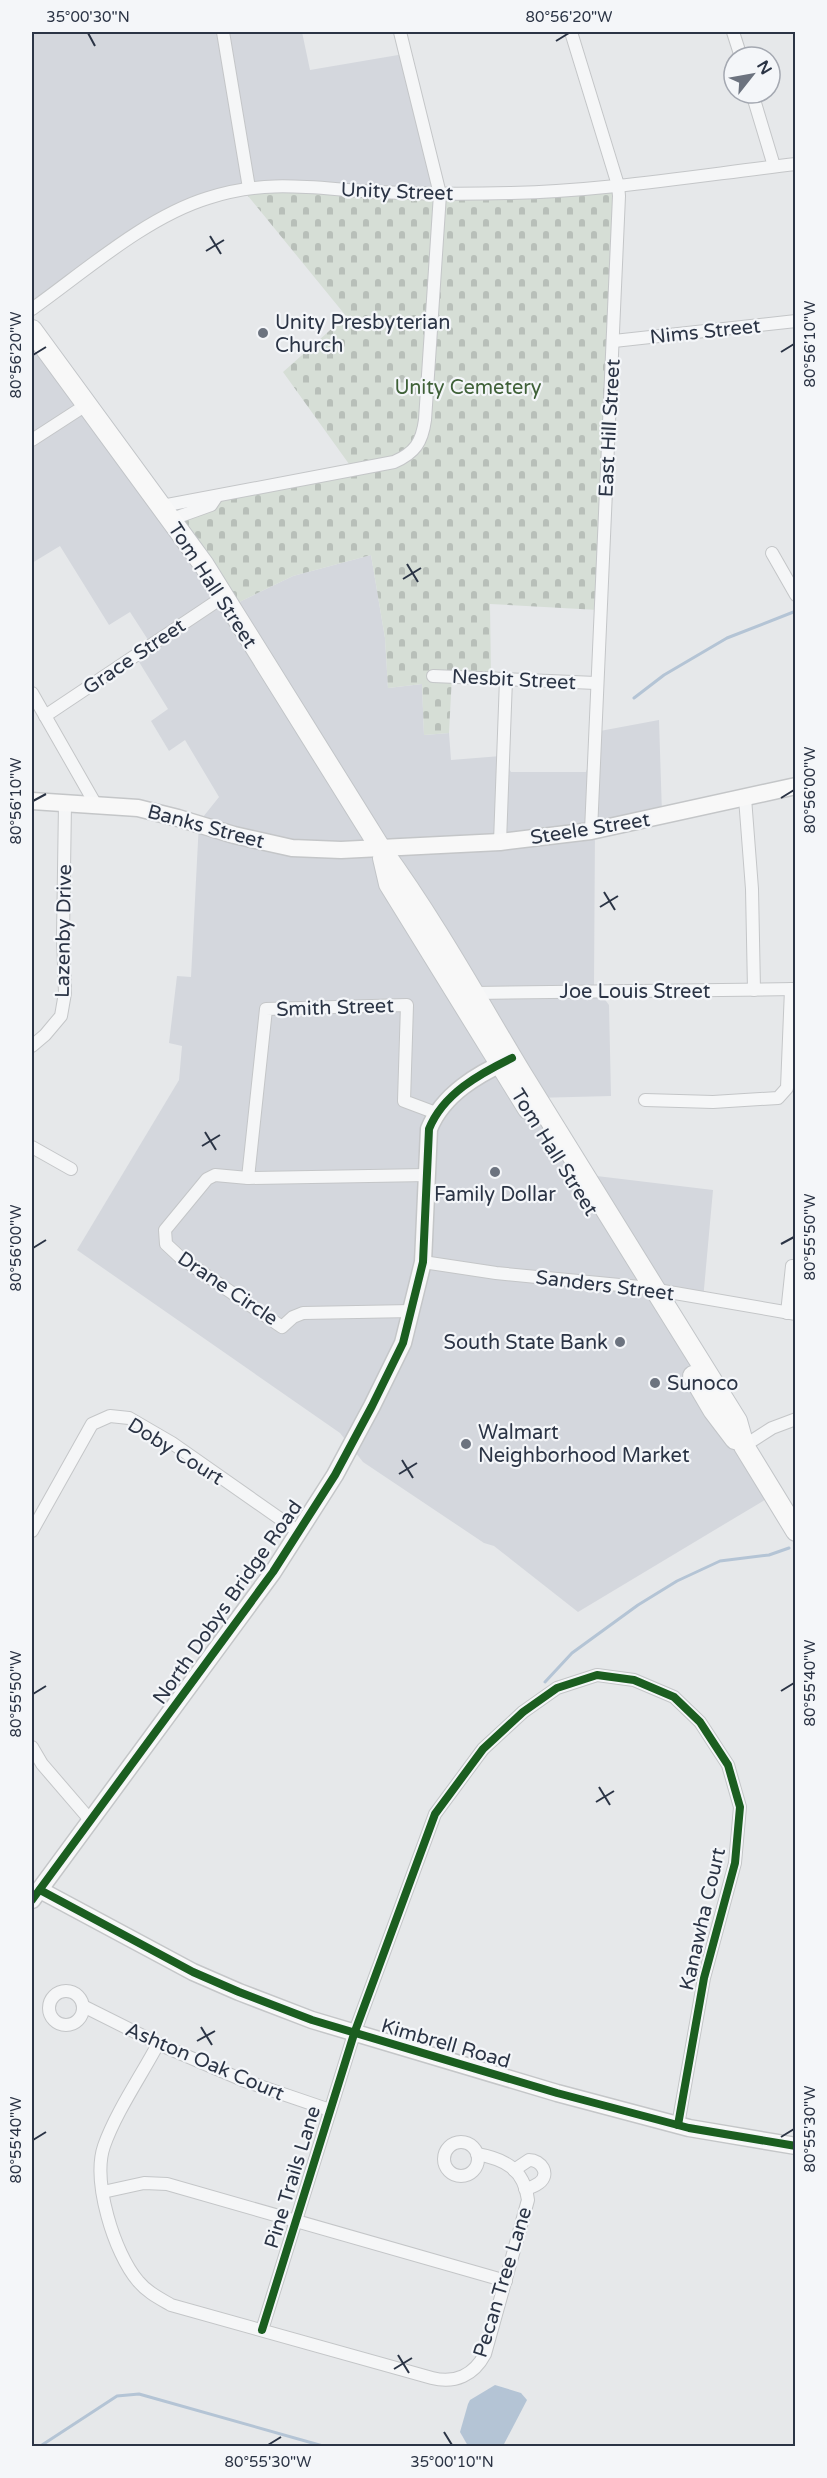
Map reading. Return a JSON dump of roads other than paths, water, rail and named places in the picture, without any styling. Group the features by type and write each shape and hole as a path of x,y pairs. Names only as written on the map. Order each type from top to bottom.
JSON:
{"main road":[{"name":"Tom Hall Street","path":"32,330 167,513 224,597 474,993 506,1061"},
{"name":"Tom Hall Street","path":"381,849 389,884 506,1061 648,1288 737,1421 744,1446 795,1531"}],"street":[{"path":"223,32 249,188"},
{"path":"167,513 209,507 217,496 388,463 414,451 424,432 440,194 400,32"},
{"name":"East Hill Street","path":"571,32 618,185 614,341 596,683 591,831"},
{"path":"756,105 774,166"},
{"name":"Unity Street","path":"32,309 164,217 208,198 249,188 291,184 360,191 440,194 513,193 618,185 795,164"},
{"name":"Nims Street","path":"614,341 795,321"},
{"path":"32,440 86,405"},
{"path":"772,554 795,595"},
{"name":"Grace Street","path":"45,716 224,597"},
{"name":"Nesbit Street","path":"433,676 596,683"},
{"path":"500,842 506,679"},
{"path":"32,693 96,805"},
{"name":"Steele Street","path":"381,849 500,842 591,831 795,786"},
{"path":"745,798 752,889 754,990"},
{"name":"Banks Street","path":"32,801 138,808 234,835 292,848 381,849"},
{"name":"Lazenby Drive","path":"32,1046 61,1016 65,993 63,938 65,803"},
{"path":"645,1100 713,1102 778,1098 787,1088 793,989"},
{"name":"Joe Louis Street","path":"474,993 793,989"},
{"name":"Smith Street","path":"248,1178 266,1009 407,1005 404,1101 436,1113"},
{"path":"436,1113 448,1098 506,1061"},
{"name":"North Dobys Bridge Road","path":"36,1895 273,1572 335,1475 372,1406 403,1343 423,1262 429,1129 436,1113"},
{"path":"32,1147 71,1168"},
{"name":"Drane Circle","path":"248,1178 215,1175 207,1179 165,1230 166,1244 181,1258 282,1327 293,1317 303,1313 412,1311"},
{"path":"248,1178 427,1175"},
{"name":"Sanders Street","path":"423,1262 496,1273 648,1288 791,1313 792,1266"},
{"name":"Doby Court","path":"32,1531 92,1425 110,1416 129,1418 172,1443 299,1532"},
{"path":"744,1446 772,1428 795,1419"},
{"name":"Kanawha Court","path":"354,2034 435,1815 483,1749 523,1712 558,1688 597,1675 634,1680 674,1697 700,1722 728,1765 740,1807 735,1863 704,1978 678,2125"},
{"path":"32,1747 42,1764 91,1821"},
{"name":"Kimbrell Road","path":"36,1895 202,1976 354,2034 557,2093 678,2125 795,2145"},
{"name":"Ashton Oak Court","path":"83,2006 158,2044 245,2081 330,2110"},
{"name":"Pine Trails Lane","path":"262,2330 354,2034"},
{"name":"Pecan Tree Lane","path":"158,2044 104,2146 100,2175 120,2252 129,2268 146,2289 171,2305 432,2378 455,2379 474,2369 485,2354 527,2208 525,2189 514,2170 525,2161 534,2160 543,2168 543,2180 525,2189"},
{"path":"477,2154 505,2162 514,2170"},
{"path":"103,2192 156,2183 296,2220 506,2281"}],"water":[{"path":"495,2385 521,2393 527,2400 503,2446 468,2446 460,2432 468,2404 470,2400"}],"waterway":[{"path":"634,698 664,675 727,638 796,611"},
{"path":"545,1682 572,1653 638,1605 677,1581 720,1561 769,1555 789,1548"},
{"path":"42,2445 117,2396 139,2394 323,2446"}],"place":[{"name":"Unity Presbyterian Church","path":"263,333"},
{"name":"Family Dollar","path":"495,1172"},
{"name":"South State Bank","path":"620,1342"},
{"name":"Sunoco","path":"655,1383"},
{"name":"Walmart Neighborhood Market","path":"466,1444"}],"park label":[{"name":"Unity Cemetery","path":"468,387"}]}
